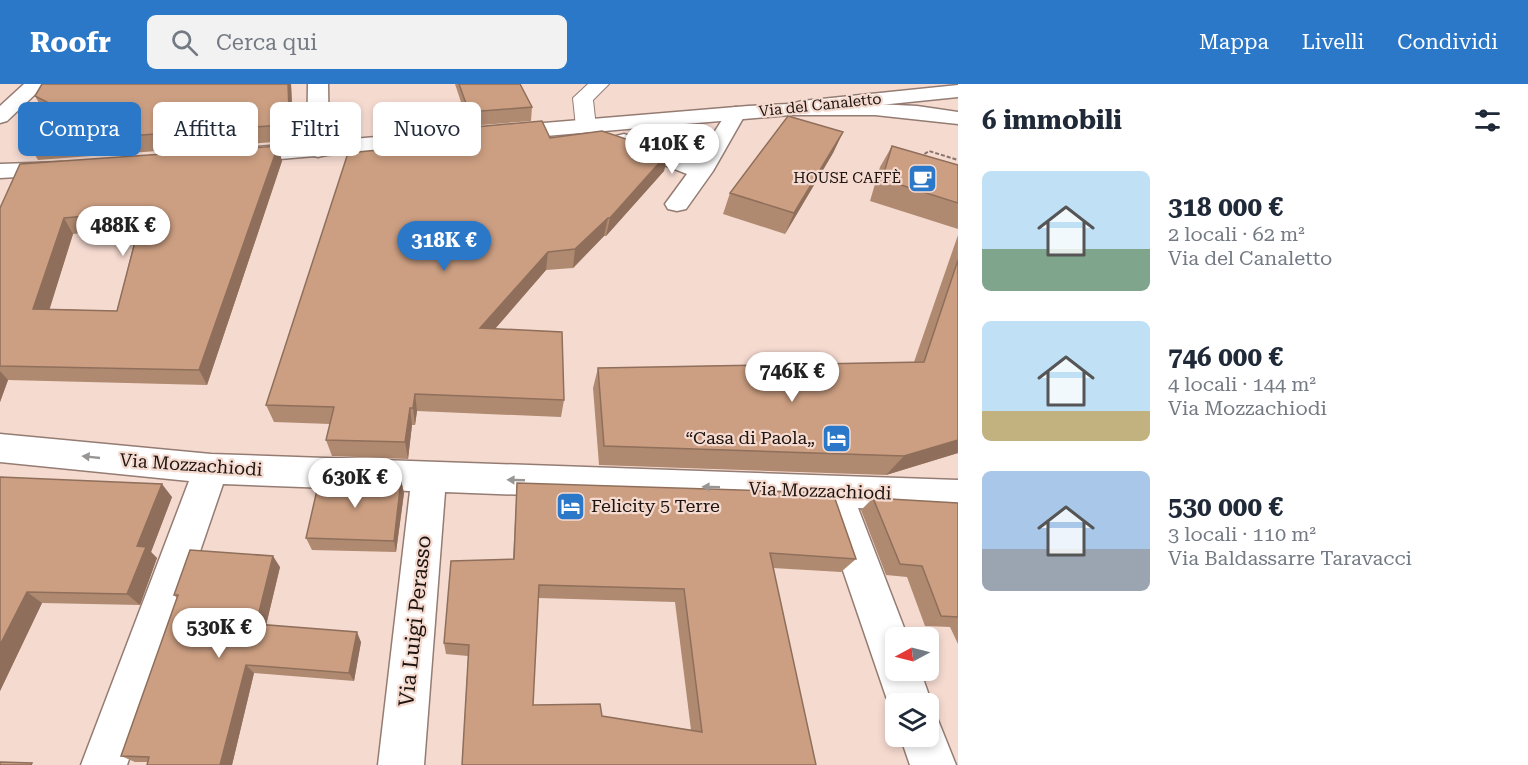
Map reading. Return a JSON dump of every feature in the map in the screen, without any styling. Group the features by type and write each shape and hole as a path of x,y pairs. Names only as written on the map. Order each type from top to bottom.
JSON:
{"street":[{"path":"0,117 36,84"},
{"path":"318,84 318,102"},
{"path":"600,84 583,98 586,127 701,171"},
{"name":"Via del Canaletto","path":"361,146 958,91"},
{"path":"771,110 917,112 958,118"},
{"path":"677,204 701,171 736,113"},
{"name":"Via del Canaletto","path":"216,158 270,154"},
{"path":"0,171 84,168"},
{"name":"Via Mozzachiodi","path":"0,448 212,469 958,496"},
{"path":"104,765 212,469"},
{"name":"Via Luigi Perasso","path":"401,765 429,477"},
{"path":"834,492 885,632"},
{"path":"926,747 933,765"}],"path":[{"path":"930,164 923,155 929,151 958,160"}],"building":[{"path":"42,84 288,84 289,102 270,102 270,126 258,127 258,102 153,102 153,134 141,135 141,102 47,102 35,96"},
{"path":"459,84 520,84 532,107 481,111 481,102 465,102"},
{"path":"788,116 843,132 794,213 730,193"},
{"path":"542,121 550,138 602,131 668,153 610,218 575,249 548,252 480,328 562,332 564,400 415,394 413,408 410,408 405,442 326,440 334,407 266,405 347,156 361,156 361,152 373,151 373,156 481,156 481,126"},
{"path":"892,146 958,165 958,203 882,179"},
{"path":"258,147 270,147 270,156 274,156 199,370 0,366 0,208 20,164 153,155 258,156","holes":["143,211 117,311 33,309 64,218"]},
{"path":"958,260 958,440 904,456 604,446 598,368 924,362"},
{"path":"0,477 162,484 137,546 146,547 127,594 27,592 0,645"},
{"path":"320,477 401,480 394,541 306,538"},
{"path":"517,483 833,493 856,559 770,553 816,765 462,765 469,645 444,643 451,561 514,559","holes":["539,585 684,589 702,732 602,716 600,704 533,705"]},
{"path":"873,498 958,503 958,617 941,616 922,566 900,564"},
{"path":"190,550 273,556 256,624 357,632 349,673 246,665 220,765 147,765 149,757 121,756 178,595 174,595"},
{"path":"0,762 32,763 31,765 0,765"}],"place":[{"name":"HOUSE CAFFÈ","path":"922,178"},
{"name":"“Casa di Paola„","path":"836,438"},
{"name":"Felicity 5 Terre","path":"570,506"}]}
